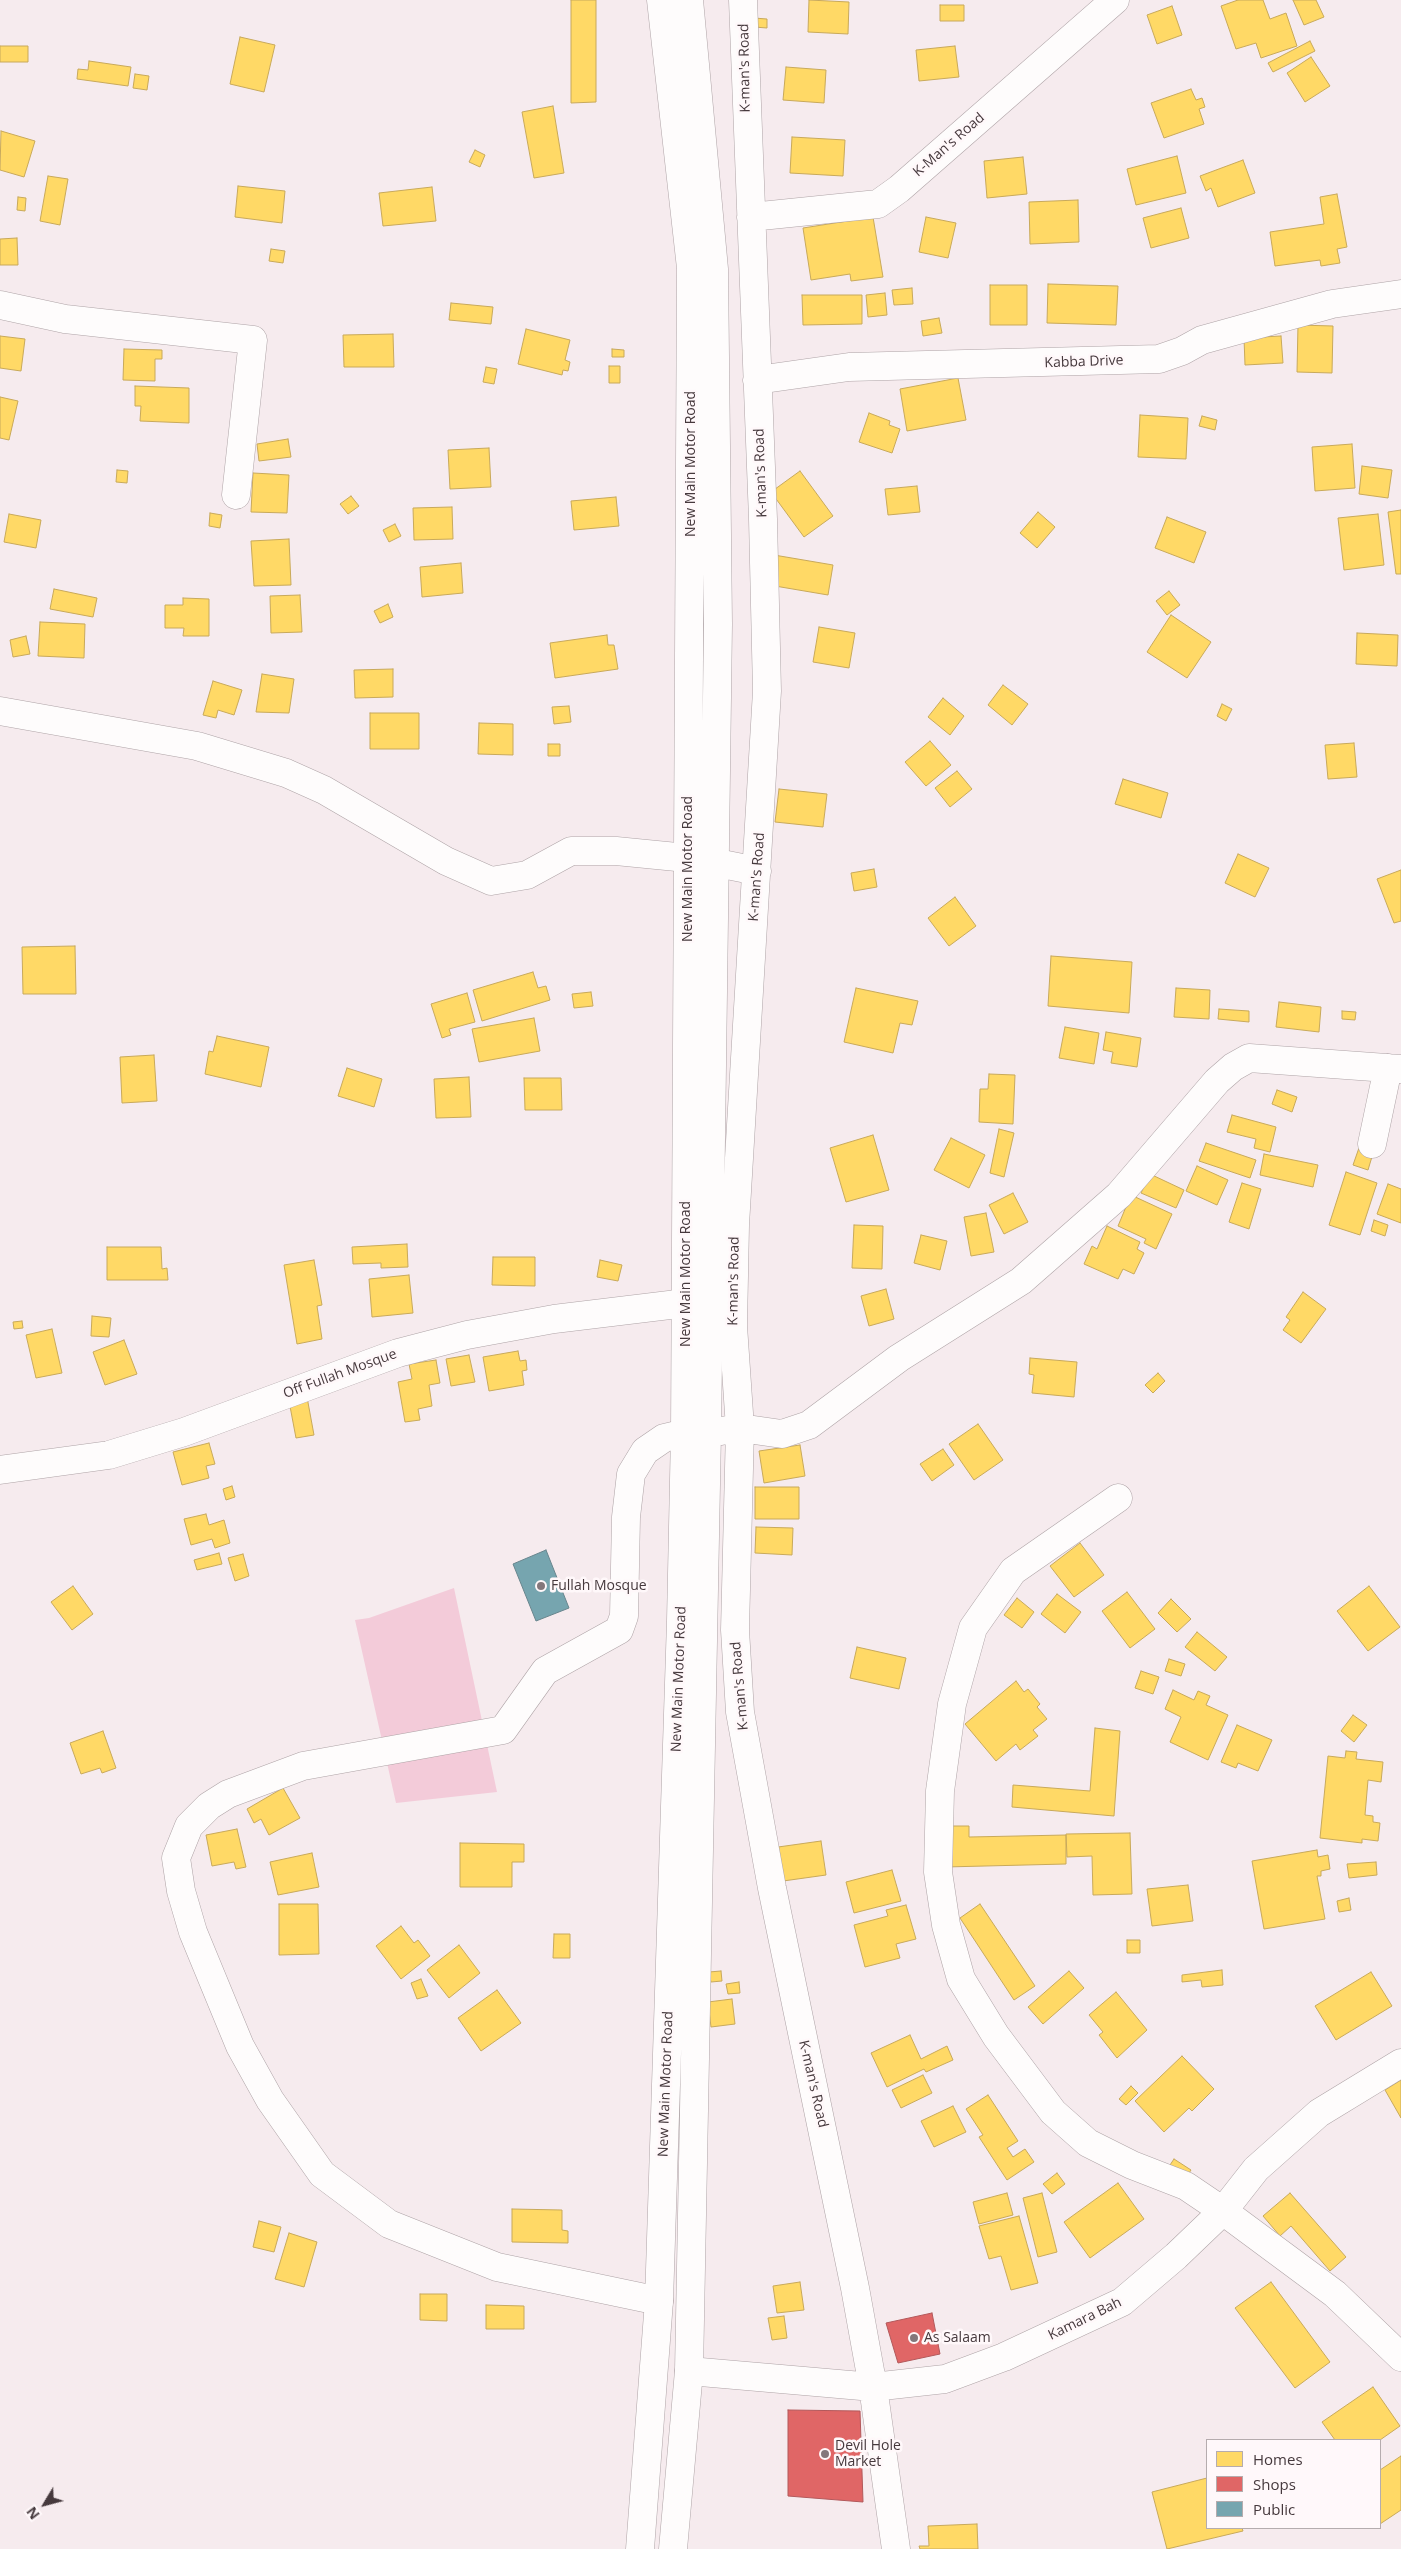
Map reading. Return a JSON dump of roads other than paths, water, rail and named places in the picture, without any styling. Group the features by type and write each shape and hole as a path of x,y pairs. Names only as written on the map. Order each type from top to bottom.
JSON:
{"main road":[{"name":"New Main Motor Road","path":"661,0 691,268 691,628 687,858 686,1303 696,1432 689,2372 673,2549"},
{"name":"New Main Motor Road","path":"640,2549 660,2301 681,1621 696,1432 712,1130 718,624 714,269 689,0"},
{"name":"K-man's Road","path":"743,0 767,691 734,1225 733,1326 740,1428 735,1630 740,1712 774,1897 826,2141 873,2387 896,2549"},
{"name":"K-Man's Road","path":"751,217 878,204 899,189 1114,0"},
{"name":"Kabba Drive","path":"757,380 849,368 1159,359 1182,351 1202,340 1323,307 1401,294"},
{"path":"0,305 65,319 253,340 236,495"},
{"path":"0,711 197,746 286,773 324,790 446,861 491,881 528,875 572,851 616,851 687,858"},
{"path":"716,863 757,871"},
{"path":"660,2301 497,2267 390,2224 322,2174 270,2100 240,2046 193,1932 181,1890 176,1858 189,1826 209,1806 228,1794 303,1766 502,1730 545,1671 619,1630 624,1616 626,1517 631,1474 645,1451 664,1438 696,1432 740,1428 782,1434 808,1425 899,1358 1021,1281 1119,1195 1217,1081 1233,1067 1249,1058 1394,1068 1372,1144"},
{"path":"712,1130 740,1132"},
{"name":"Off Fullah Mosque","path":"0,1470 110,1454 184,1432 398,1353 467,1335 554,1319 686,1303"},
{"path":"1118,1498 1013,1571 973,1628 952,1704 940,1791 938,1872 945,1916 961,1979 996,2036 1052,2112 1088,2143 1186,2186 1223,2211 1335,2294 1401,2357"},
{"name":"Kamara Bah","path":"689,2372 873,2387 944,2379 1004,2357 1122,2302 1176,2256 1223,2211 1256,2169 1319,2113 1401,2063"}],"place":[{"name":"Fullah Mosque","path":"541,1586"},
{"name":"As Salaam","path":"914,2338"},
{"name":"Devil Hole Market","path":"825,2454"}]}
